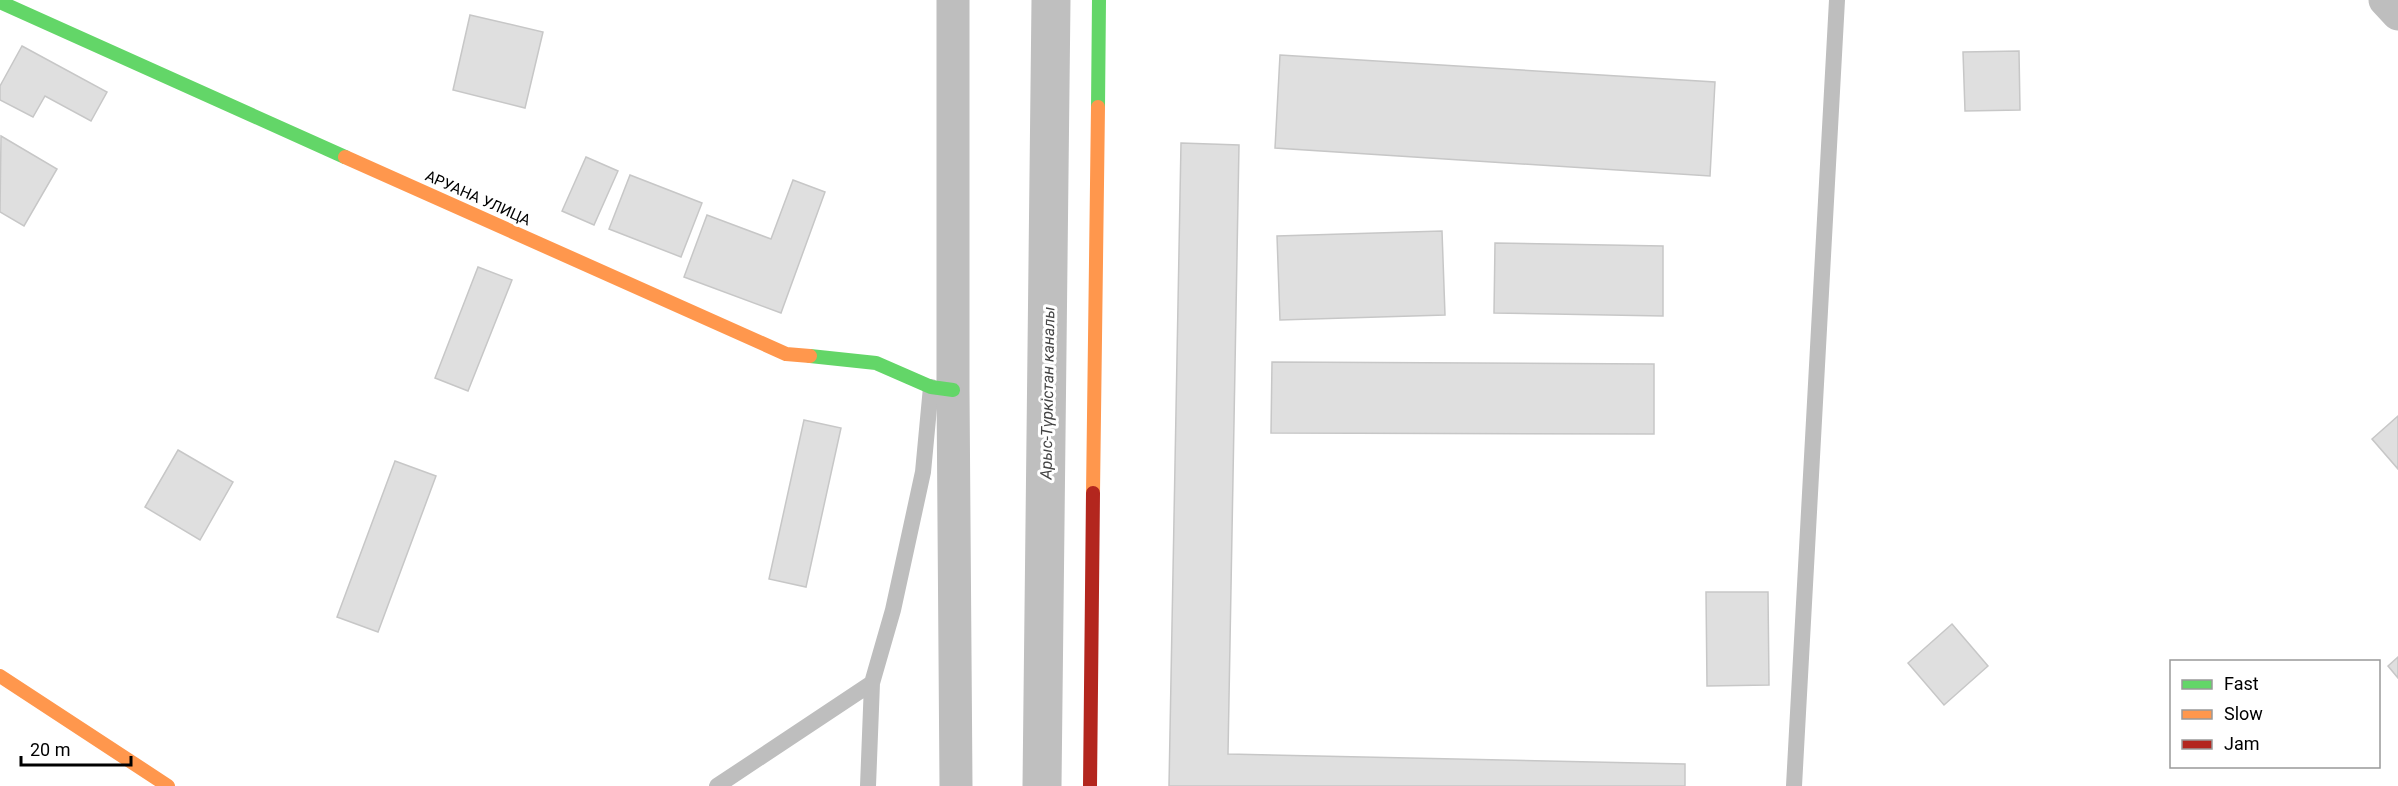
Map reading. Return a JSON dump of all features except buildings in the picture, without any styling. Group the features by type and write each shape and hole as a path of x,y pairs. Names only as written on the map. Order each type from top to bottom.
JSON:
{"street":[{"path":"953,0 942,388 956,786"},
{"path":"1090,786 1099,0"},
{"path":"2385,0 2398,14"},
{"name":"АРУАНА УЛИЦА","path":"0,2 786,354 876,363 942,388"},
{"path":"0,676 168,786"}],"lane":[{"path":"1794,786 1837,0"},
{"path":"868,786 872,683 893,610 942,388"},
{"path":"717,786 872,683"}],"waterway":[{"name":"Арыс-Түркістан каналы","path":"1042,786 1051,0"}],"traffic: fast":[{"path":"1098,107 1099,0"},
{"path":"0,2 345,157"},
{"path":"810,356 876,363 931,387 953,390"}],"traffic: slow":[{"path":"1093,493 1098,107"},
{"path":"345,157 786,354 810,356"},
{"path":"0,676 168,786"}],"traffic: jam":[{"path":"1090,786 1093,493"}]}
